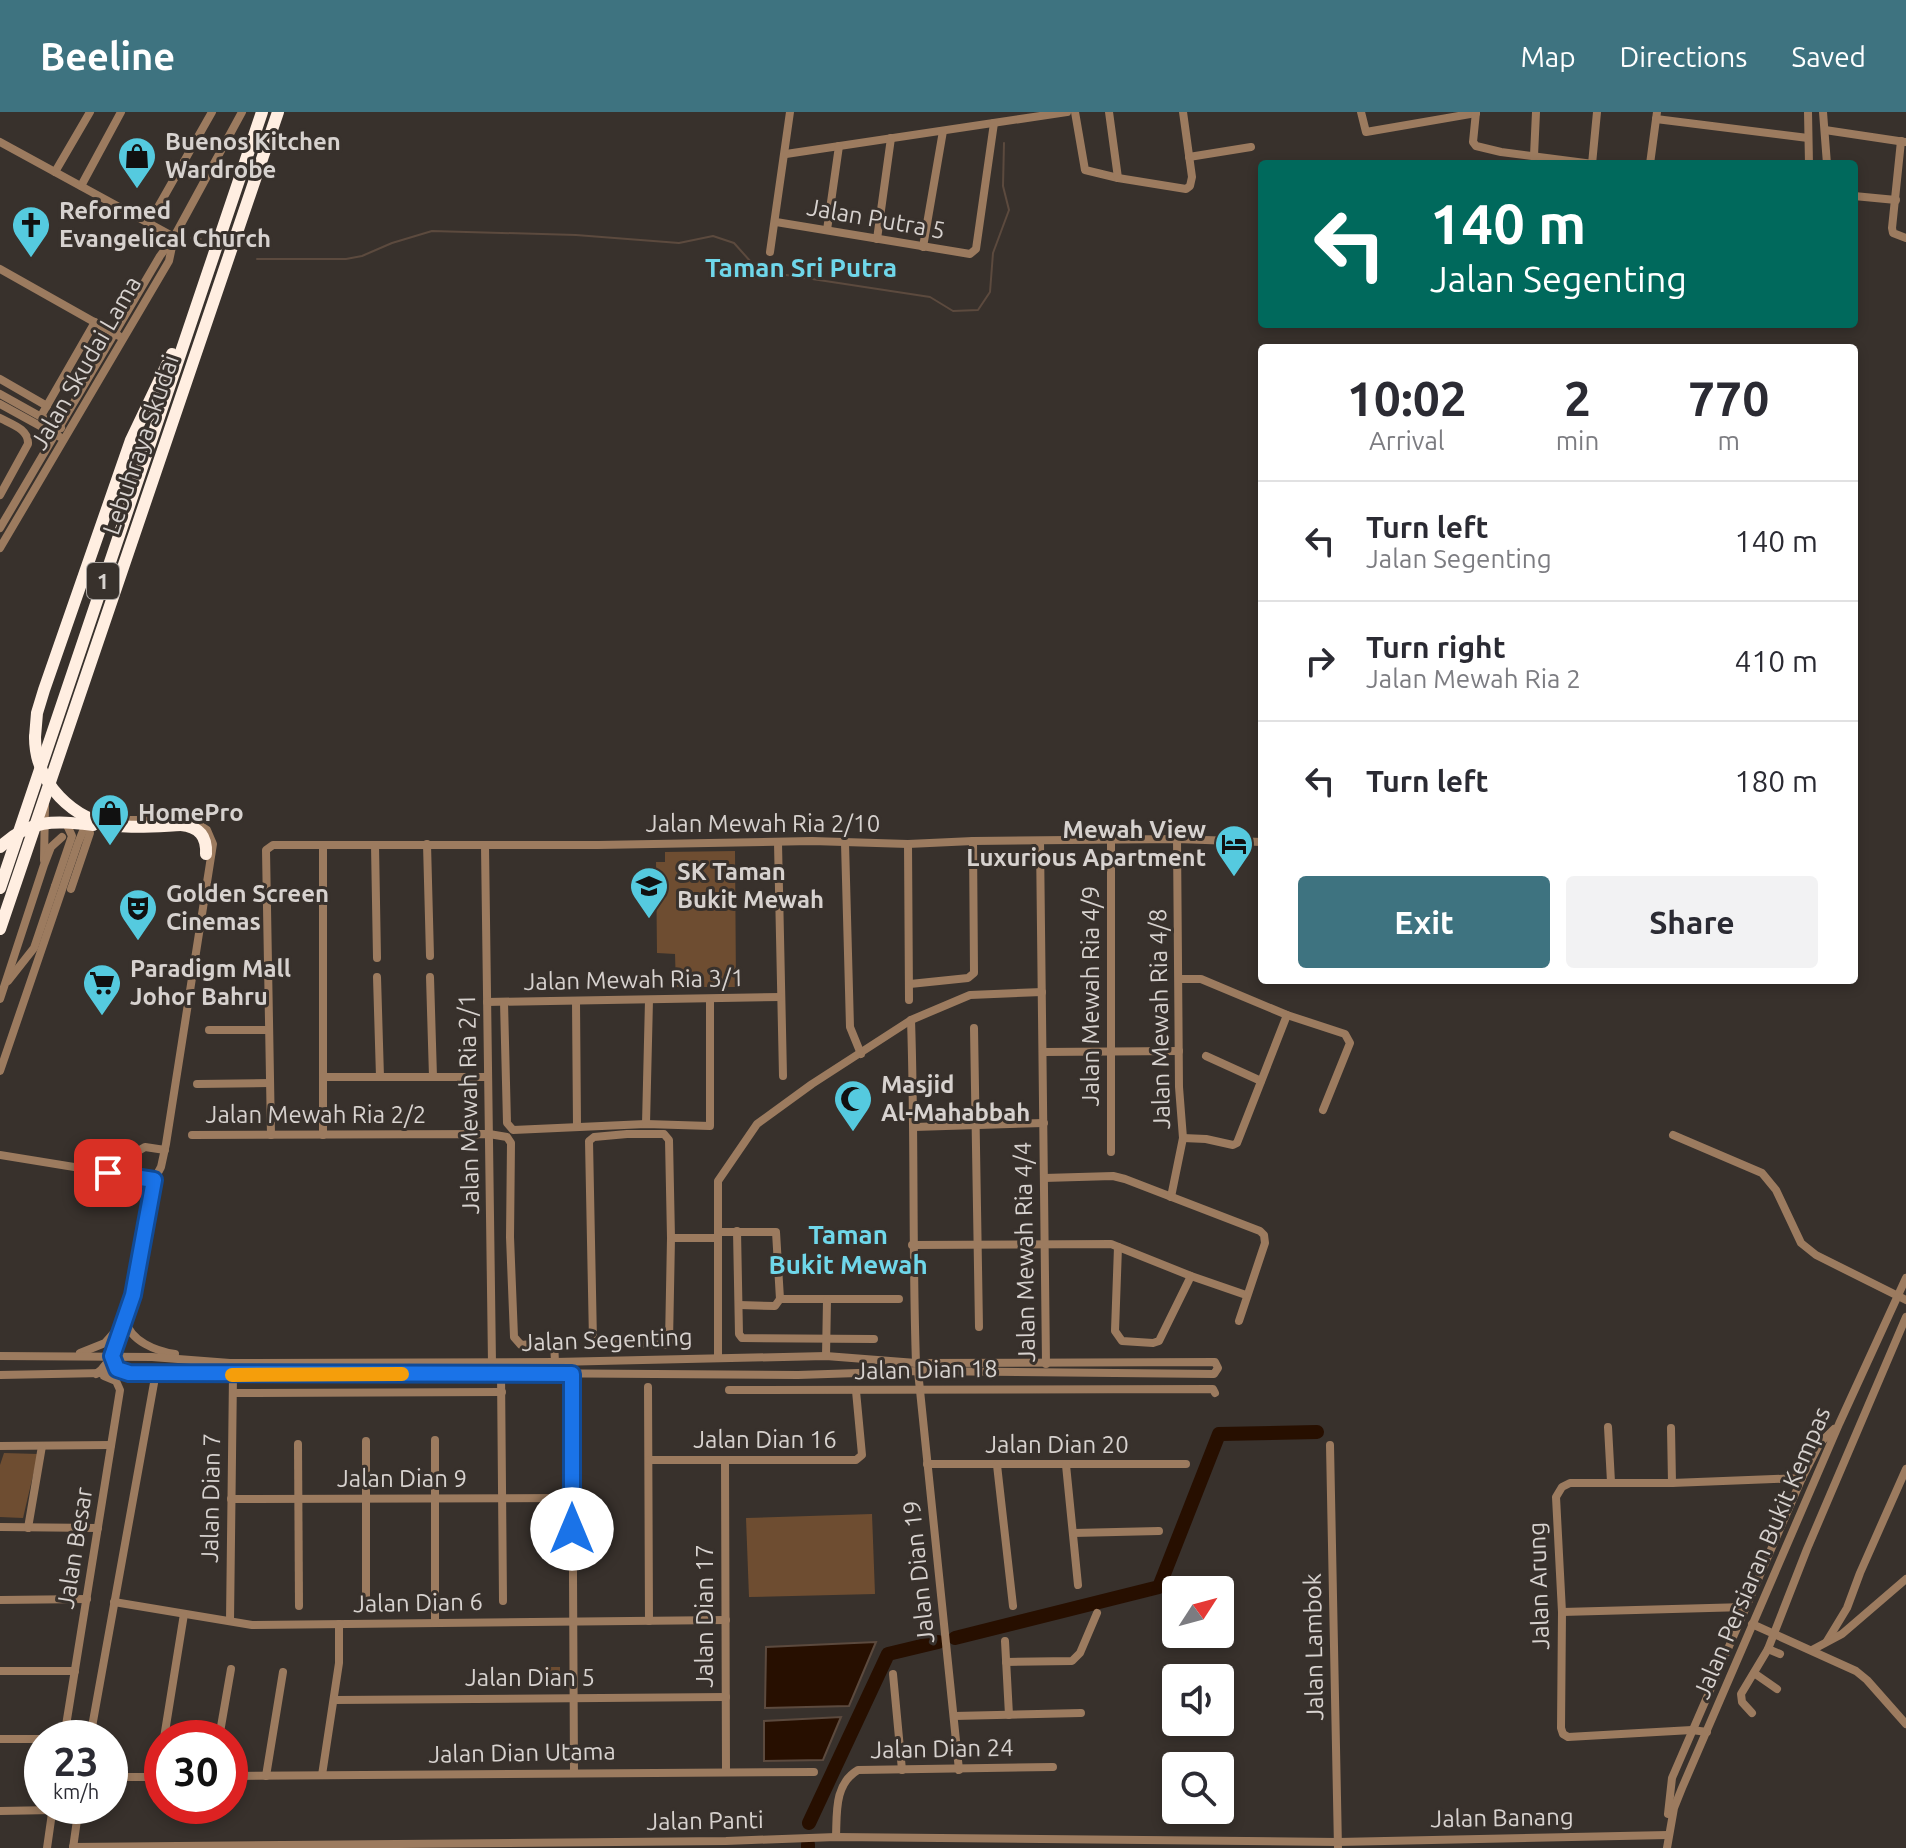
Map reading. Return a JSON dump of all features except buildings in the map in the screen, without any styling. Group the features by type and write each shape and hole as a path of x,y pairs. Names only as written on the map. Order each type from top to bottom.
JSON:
{"highway":[{"name":"Lebuhraya Skudai","path":"0,888 262,112"},
{"name":"Lebuhraya Skudai","path":"0,929 278,112"},
{"path":"195,305 131,440 44,690 37,713 35,750 43,775 60,798 83,815 115,825 197,829 206,842 206,854 201,843"},
{"path":"0,847 11,837 36,824 62,820 122,831 181,828"}],"street":[{"path":"55,172 90,112"},
{"path":"81,186 121,112"},
{"path":"149,223 212,112"},
{"name":"Jalan Skudai Lama","path":"0,528 174,237 242,112"},
{"path":"770,252 790,112"},
{"path":"786,154 1067,112"},
{"path":"1075,112 1083,167 1088,171 1186,189 1192,177 1183,112"},
{"path":"1109,112 1118,178"},
{"path":"1361,112 1366,132 1476,112 1473,142 1476,146 1561,160"},
{"path":"1536,112 1538,157"},
{"path":"1592,160 1597,112"},
{"path":"1808,112 1809,160"},
{"path":"1823,112 1827,160"},
{"path":"1650,160 1656,115 1808,138"},
{"name":"Jalan Putra 5","path":"776,222 923,247 973,252 994,123"},
{"path":"1825,130 1904,142 1893,233 1906,238"},
{"path":"923,247 943,131"},
{"path":"877,239 891,138"},
{"path":"0,142 174,237"},
{"path":"827,230 839,146"},
{"path":"1189,157 1251,147"},
{"path":"1858,196 1896,200"},
{"name":"Jalan Skudai Lama","path":"0,548 169,261 174,237"},
{"path":"0,269 123,339"},
{"path":"41,416 95,322"},
{"path":"0,379 47,406"},
{"path":"0,394 41,416 57,431"},
{"path":"0,404 66,436"},
{"path":"0,418 26,433 29,438 0,495"},
{"path":"44,801 44,865"},
{"path":"0,1071 78,843 87,827 109,820 179,819 199,823 207,830 213,844 165,1150 154,1180 126,1320 112,1356 99,1375"},
{"path":"5,986 34,948 72,836 70,828 62,820"},
{"path":"45,824 51,832 78,843"},
{"path":"56,907 71,889 90,833 87,824"},
{"path":"0,999 44,865 51,847 62,837"},
{"name":"Jalan Mewah Ria 2/10","path":"269,1030 266,850 273,845 908,844 1177,839 1258,842"},
{"name":"Jalan Mewah Ria 4/8","path":"1171,1197 1183,1138 1177,839"},
{"path":"910,984 968,978 974,973 973,841"},
{"name":"Jalan Mewah Ria 4/4","path":"1040,841 1047,1374"},
{"name":"Jalan Mewah Ria 4/9","path":"1111,841 1111,1152"},
{"path":"778,843 783,1076"},
{"path":"845,843 850,1027 861,1054"},
{"path":"427,844 430,956"},
{"path":"908,844 909,1000"},
{"path":"323,845 323,1135"},
{"path":"375,845 377,958"},
{"name":"Jalan Mewah Ria 2/1","path":"485,846 492,1363"},
{"path":"377,977 380,1077"},
{"path":"430,977 433,1077"},
{"path":"1179,979 1201,979 1287,1015 1348,1036 1350,1043 1323,1110"},
{"path":"718,1357 718,1181 757,1124 911,1020 970,995 1042,992"},
{"name":"Jalan Mewah Ria 3/1","path":"487,1002 781,997"},
{"path":"504,1002 507,1123 513,1130 646,1124 710,1126 710,999"},
{"path":"646,1124 649,1000"},
{"path":"576,1001 577,1126"},
{"path":"1183,1138 1237,1143 1287,1015"},
{"name":"Jalan Dian 19","path":"911,1020 914,1127 912,1245 917,1367 959,1770"},
{"path":"974,1028 979,1327"},
{"path":"209,1030 269,1030 271,1135"},
{"path":"1043,1052 1179,1051"},
{"path":"1206,1056 1261,1081"},
{"path":"323,1077 488,1077"},
{"path":"197,1084 270,1083"},
{"path":"914,1127 1044,1123"},
{"path":"489,1134 507,1137 511,1143 510,1237 514,1337 521,1345 554,1342 555,1362"},
{"name":"Jalan Mewah Ria 2/2","path":"192,1135 489,1134"},
{"path":"627,1134 668,1136 671,1238 669,1342 665,1345 593,1341 589,1141 594,1137 627,1134"},
{"path":"1673,1135 1762,1173 1776,1190 1801,1243 1816,1255 1902,1298"},
{"path":"106,1173 145,1147 165,1150"},
{"path":"0,1155 154,1180"},
{"path":"1044,1178 1113,1176 1264,1235 1265,1243 1239,1321"},
{"path":"737,1231 739,1334 745,1339 874,1339"},
{"path":"671,1238 737,1231 776,1232 780,1299 775,1306 739,1305"},
{"path":"912,1245 1111,1244 1246,1295"},
{"path":"1118,1247 1115,1331 1122,1341 1159,1341 1191,1276"},
{"name":"Jalan Persiaran Bukit Kempas","path":"1667,1848 1678,1798 1839,1424 1902,1298 1906,1278"},
{"path":"780,1299 899,1299"},
{"path":"826,1356 827,1300"},
{"path":"1752,1713 1742,1702 1741,1694 1768,1649 1906,1317"},
{"path":"71,1356 105,1343 126,1320"},
{"path":"126,1320 132,1335 142,1342 166,1352 203,1360 233,1375"},
{"name":"Jalan Segenting","path":"0,1356 492,1363 718,1357 800,1359 826,1356 917,1367 1047,1374 1214,1374 1218,1368 1215,1362 1046,1362 917,1367 804,1375 0,1373"},
{"path":"112,1356 117,1369 129,1373"},
{"path":"754,1375 765,1371 766,1367 755,1357"},
{"path":"800,1359 793,1366 794,1372 804,1375"},
{"name":"Jalan Besar","path":"93,1720 156,1372"},
{"path":"501,1373 503,1601"},
{"path":"572,1374 574,1772"},
{"name":"Jalan Besar","path":"67,1720 120,1390 116,1381 99,1375"},
{"name":"Jalan Dian 7","path":"230,1621 233,1375"},
{"path":"648,1387 649,1621"},
{"name":"Jalan Dian 18","path":"729,1390 1213,1389 1215,1393"},
{"name":"Jalan Dian 16","path":"649,1460 859,1458 862,1455 856,1391"},
{"path":"233,1393 502,1392"},
{"path":"1668,1835 1672,1778 1802,1478 1820,1443 1839,1424"},
{"path":"1608,1427 1611,1482"},
{"path":"1671,1428 1672,1483"},
{"path":"435,1440 435,1623"},
{"path":"366,1441 366,1602"},
{"path":"298,1444 299,1606"},
{"path":"0,1446 111,1445"},
{"name":"Jalan Lambok","path":"1330,1445 1338,1845"},
{"path":"28,1528 42,1446"},
{"name":"Jalan Dian 17","path":"725,1460 726,1772"},
{"name":"Jalan Dian 20","path":"927,1464 1186,1464"},
{"path":"997,1465 1013,1606"},
{"path":"1066,1465 1078,1585"},
{"path":"1827,1641 1847,1608 1906,1469"},
{"name":"Jalan Arung","path":"1707,1732 1692,1730 1568,1737 1563,1734 1562,1612 1556,1497 1562,1487 1570,1483 1802,1478"},
{"name":"Jalan Dian 9","path":"231,1499 572,1498"},
{"path":"0,1527 98,1528"},
{"path":"1073,1533 1159,1531"},
{"path":"1812,1650 1842,1634 1861,1619 1903,1581 1906,1573"},
{"path":"0,1600 87,1599"},
{"name":"Jalan Dian 6","path":"114,1602 252,1625 726,1620"},
{"path":"1562,1612 1746,1607"},
{"path":"1847,1608 1861,1619"},
{"path":"1006,1662 1072,1661 1080,1653 1097,1613"},
{"path":"167,1720 184,1614"},
{"path":"322,1775 339,1663 339,1624"},
{"path":"1752,1624 1812,1650 1867,1680 1906,1724"},
{"path":"1005,1641 1009,1715"},
{"path":"1768,1649 1780,1654"},
{"path":"222,1720 231,1669"},
{"path":"0,1671 75,1671"},
{"path":"266,1776 283,1672"},
{"path":"1754,1673 1777,1689"},
{"path":"893,1674 902,1770"},
{"name":"Jalan Dian 5","path":"334,1700 726,1697"},
{"path":"954,1716 1081,1713"},
{"path":"0,1739 24,1739"},
{"name":"Jalan Dian 24","path":"836,1837 837,1799 851,1774 858,1770 1053,1767"},
{"name":"Jalan Dian Utama","path":"248,1776 814,1772"},
{"path":"0,1811 24,1810"},
{"path":"47,1848 51,1824"},
{"path":"73,1848 76,1824"},
{"name":"Jalan Banang","path":"1338,1845 1668,1835"},
{"path":"1586,1836 1586,1848"},
{"name":"Jalan Panti","path":"73,1848 726,1845 836,1837 958,1844 1338,1845"},
{"path":"1503,1838 1503,1848"}],"shaded area":[{"path":"735,851 736,987 676,987 675,954 657,953 656,862 665,862 665,852"},
{"path":"4,1453 38,1454 23,1518 0,1517 0,1465"},
{"path":"872,1514 875,1594 749,1597 746,1518"},
{"path":"876,1642 849,1706 765,1708 766,1647"},
{"path":"543,1667 560,1667 560,1687 543,1687"},
{"path":"841,1717 823,1760 764,1761 764,1721"}],"waterway":[{"path":"257,259 346,259 432,231 576,235 679,243 713,236 734,243 751,262 773,273 930,297 953,311 978,310 990,292 993,253 1009,210 1003,186 1004,143"},
{"path":"191,238 201,239"},
{"path":"955,1638 1159,1587 1219,1434 1317,1432"},
{"path":"809,1823 888,1654 938,1642"}],"slow traffic":[{"path":"232,1375 402,1374"}],"place":[{"name":"Buenos Kitchen Wardrobe","path":"137,190"},
{"name":"Reformed Evangelical Church","path":"31,259"},
{"name":"HomePro","path":"110,847"},
{"name":"Mewah View Luxurious Apartment","path":"1234,878"},
{"name":"SK Taman Bukit Mewah","path":"649,920"},
{"name":"Golden Screen Cinemas","path":"138,942"},
{"name":"Paradigm Mall Johor Bahru","path":"102,1017"},
{"name":"Masjid Al-Mahabbah","path":"853,1133"}],"district":[{"name":"Taman Sri Putra","path":"801,268"},
{"name":"Taman Bukit Mewah","path":"848,1250"}],"route":[{"path":"108,1173 154,1180 133,1295 112,1356 117,1369 129,1373 233,1375 572,1374 572,1529"}]}
